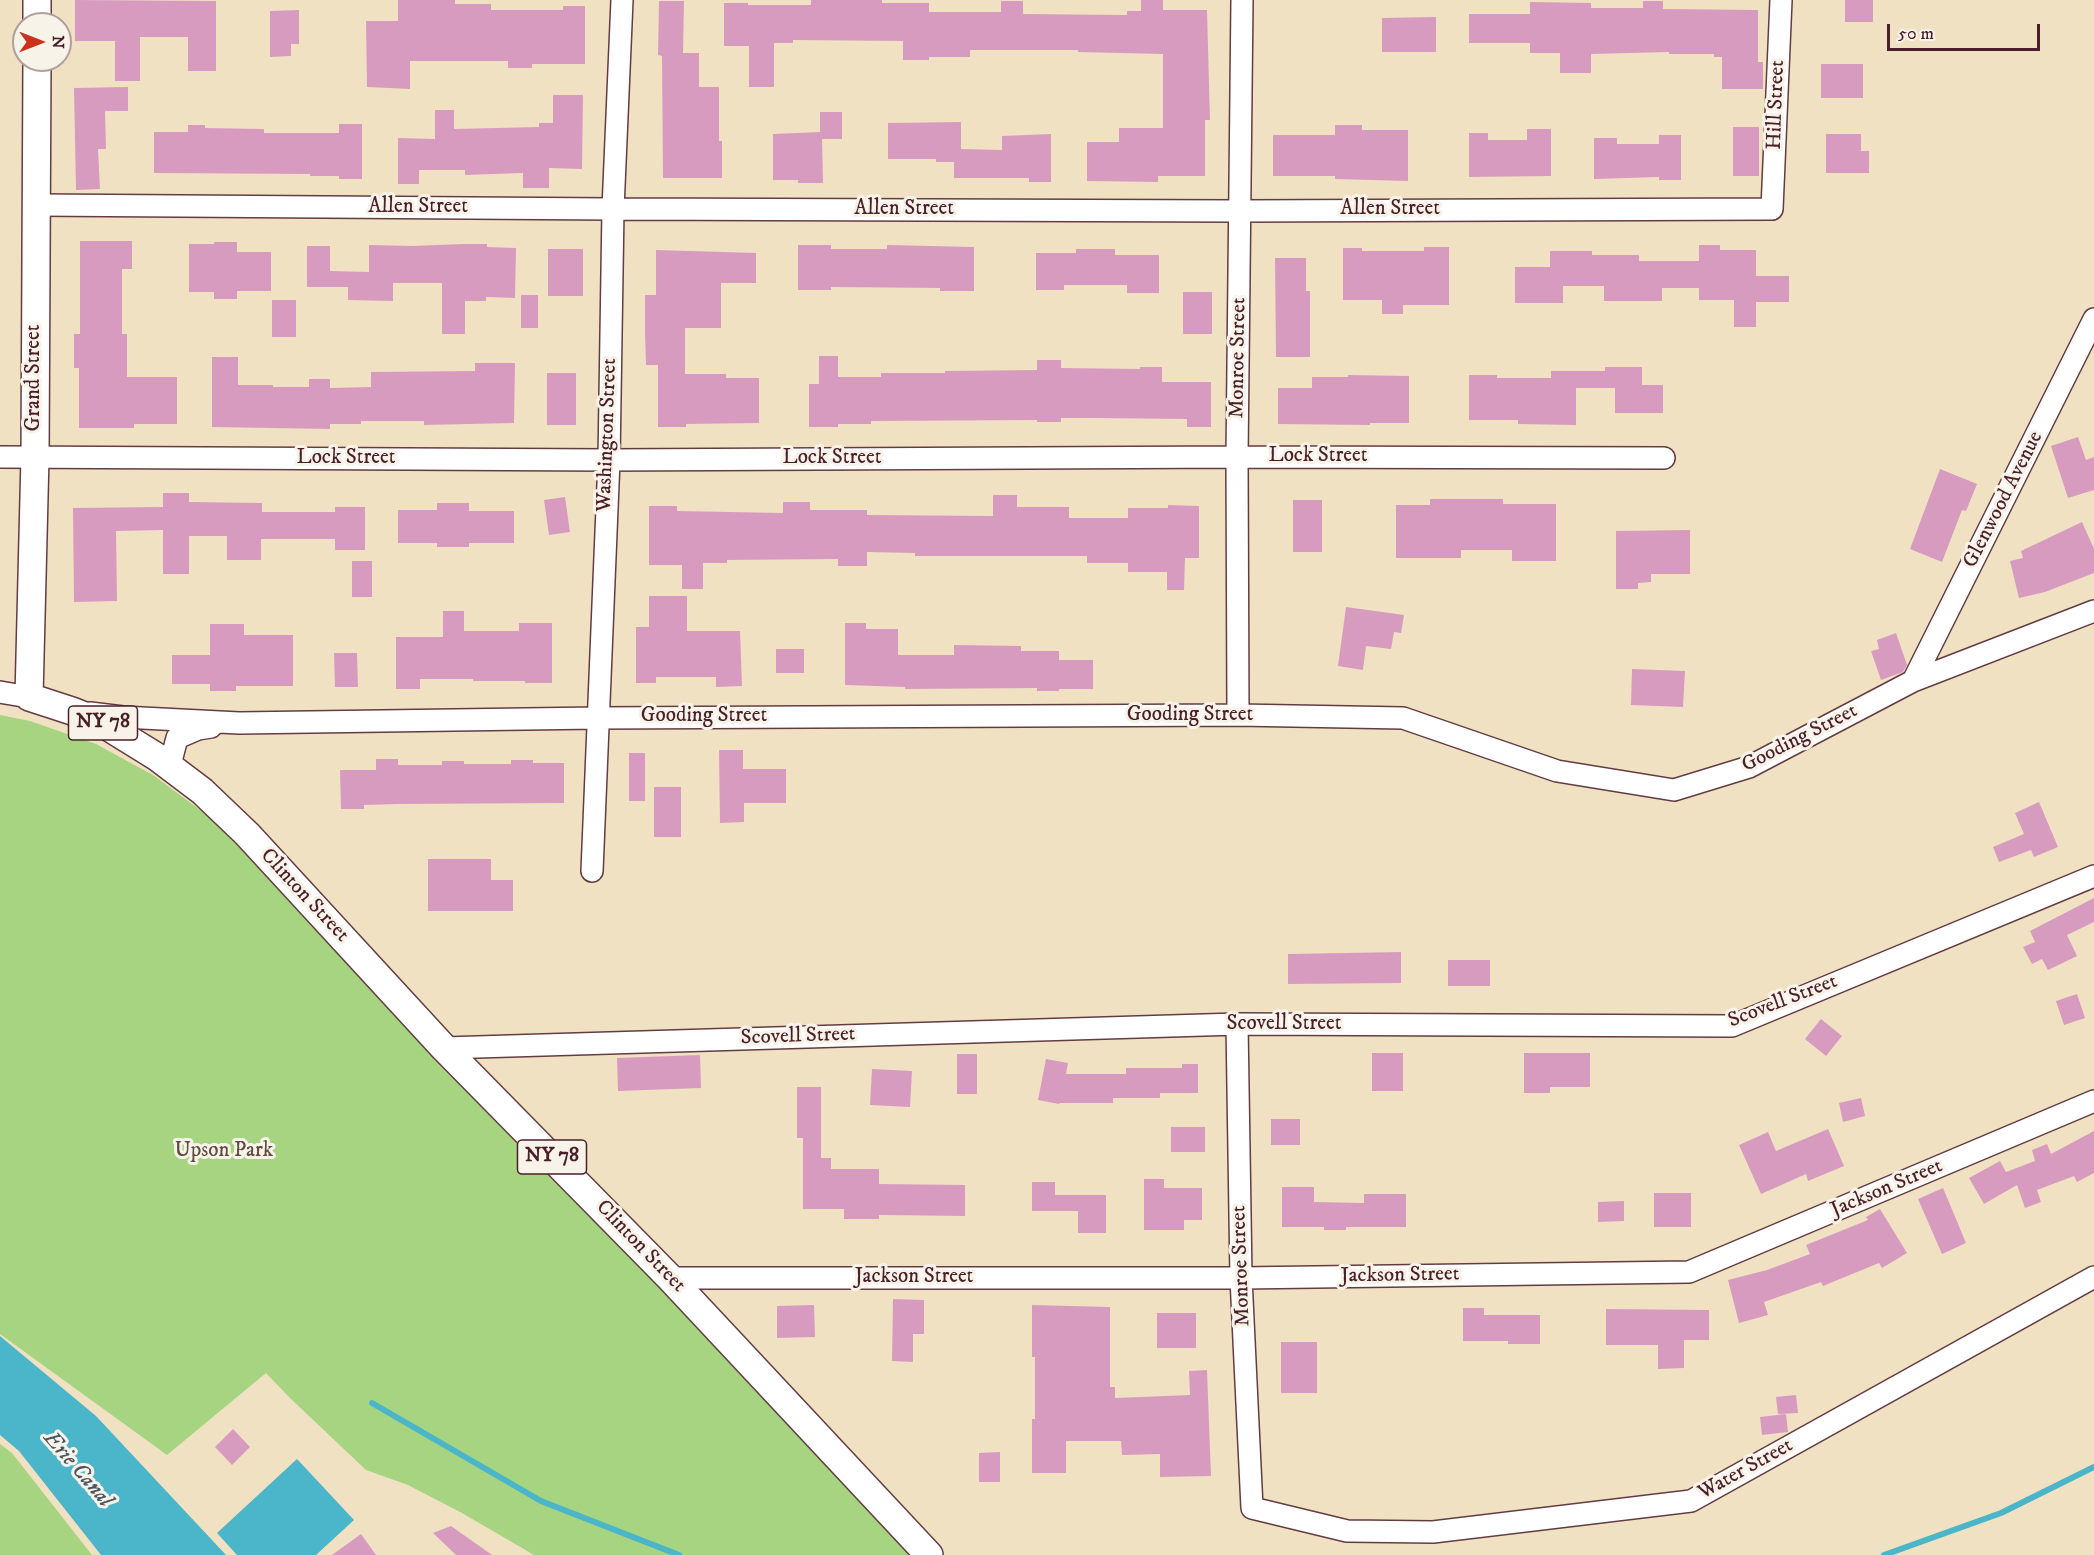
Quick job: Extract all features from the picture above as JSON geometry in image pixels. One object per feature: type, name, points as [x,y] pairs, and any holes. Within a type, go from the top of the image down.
[{"type":"main road","name":"Grand Street","points":[[29,697],[35,457],[37,72]]},
{"type":"main road","name":"Gooding Street","points":[[29,697],[102,723],[170,765]]},
{"type":"main road","name":"Clinton Street","points":[[170,765],[202,791],[247,834],[444,1048],[670,1278],[929,1555]]},
{"type":"street","name":"Washington Street","points":[[592,871],[609,460],[613,209],[622,0]]},
{"type":"street","name":"Monroe Street","points":[[1238,715],[1237,457],[1242,0]]},
{"type":"street","name":"Hill Street","points":[[1772,209],[1781,0]]},
{"type":"street","name":"Allen Street","points":[[36,205],[1241,211],[1772,209]]},
{"type":"street","name":"Glenwood Avenue","points":[[1913,681],[2094,319]]},
{"type":"street","name":"Lock Street","points":[[0,457],[609,460],[1237,457],[1664,458]]},
{"type":"street","name":"Gooding Street","points":[[72,711],[123,717],[239,723],[597,717],[1238,715],[1404,718],[1557,771],[1674,790],[1749,767],[1913,681],[2094,611]]},
{"type":"street","name":"Gooding Street","points":[[0,692],[29,697]]},
{"type":"street","name":"Gooding Street","points":[[170,765],[177,738],[198,729],[239,723]]},
{"type":"street","name":"Scovell Street","points":[[444,1048],[1237,1024],[1732,1026],[2094,876]]},
{"type":"street","name":"Monroe Street","points":[[1237,1024],[1241,1278],[1252,1508]]},
{"type":"street","name":"Jackson Street","points":[[670,1278],[1241,1278],[1689,1272],[2094,1101]]},
{"type":"street","name":"Water Street","points":[[1252,1508],[1347,1531],[1433,1532],[1691,1501],[2094,1276]]},
{"type":"green space","name":"Upson Park","points":[[0,715],[30,721],[96,744],[153,775],[211,818],[927,1555],[534,1555],[408,1485],[366,1470],[266,1373],[167,1455],[0,1334]]},
{"type":"green space","points":[[0,1444],[12,1453],[92,1555],[0,1555]]},
{"type":"water","name":"Erie Canal","points":[[0,1336],[96,1416],[226,1555],[101,1555],[19,1451],[0,1435]]},
{"type":"water","points":[[297,1459],[354,1520],[316,1555],[237,1555],[217,1533]]},
{"type":"building","points":[[75,0],[216,1],[216,71],[188,71],[188,37],[140,37],[140,81],[115,81],[115,41],[75,41]]},
{"type":"building","points":[[398,0],[455,0],[455,4],[491,4],[491,10],[563,10],[563,6],[585,6],[585,64],[532,64],[532,68],[508,68],[508,61],[410,61],[410,89],[367,87],[366,21],[398,21]]},
{"type":"building","points":[[811,0],[882,0],[882,3],[929,3],[929,12],[1001,12],[1001,1],[1023,1],[1023,14],[1127,15],[1127,11],[1141,11],[1141,0],[1163,0],[1163,10],[1207,10],[1210,120],[1205,120],[1205,176],[1158,176],[1158,182],[1087,181],[1087,142],[1119,142],[1119,128],[1163,128],[1163,54],[1078,52],[1078,50],[970,50],[970,57],[929,57],[929,60],[903,60],[903,41],[793,40],[793,43],[774,43],[774,87],[749,87],[749,46],[724,46],[724,3],[811,5]]},
{"type":"building","points":[[1845,0],[1873,0],[1873,22],[1845,22]]},
{"type":"building","points":[[659,1],[684,1],[683,53],[699,53],[699,87],[719,87],[722,178],[663,178],[662,56],[658,55]]},
{"type":"building","points":[[1643,1],[1663,1],[1663,9],[1758,10],[1758,62],[1763,62],[1763,89],[1722,89],[1722,57],[1714,57],[1714,54],[1669,54],[1669,52],[1591,54],[1591,73],[1560,73],[1560,53],[1530,53],[1530,43],[1469,43],[1469,14],[1530,14],[1530,2],[1591,3],[1591,8],[1643,8]]},
{"type":"building","points":[[299,10],[299,44],[291,44],[291,56],[270,57],[270,11]]},
{"type":"building","points":[[1436,17],[1436,52],[1382,52],[1382,18]]},
{"type":"building","points":[[1821,64],[1863,64],[1863,98],[1821,98]]},
{"type":"building","points":[[128,87],[128,111],[105,111],[106,149],[98,149],[100,189],[76,190],[74,88]]},
{"type":"building","points":[[553,95],[583,95],[582,169],[549,168],[549,188],[523,188],[523,173],[465,175],[465,170],[419,170],[419,184],[398,184],[398,138],[435,139],[435,110],[454,110],[454,129],[539,127],[539,123],[553,123]]},
{"type":"building","points":[[820,112],[842,112],[842,139],[822,139],[823,183],[773,180],[773,134],[820,132]]},
{"type":"building","points":[[961,122],[961,149],[1002,150],[1002,136],[1051,134],[1051,182],[1029,182],[1029,178],[954,178],[954,162],[936,162],[936,159],[888,159],[888,123]]},
{"type":"building","points":[[339,124],[362,124],[362,179],[339,179],[339,176],[310,176],[310,174],[154,173],[154,132],[188,132],[188,125],[205,125],[205,128],[264,129],[264,133],[339,133]]},
{"type":"building","points":[[1335,125],[1362,125],[1362,130],[1408,130],[1408,181],[1335,179],[1335,176],[1273,176],[1273,135],[1335,135]]},
{"type":"building","points":[[1733,127],[1759,127],[1759,176],[1733,176]]},
{"type":"building","points":[[1527,129],[1551,129],[1551,176],[1469,177],[1469,133],[1488,133],[1488,140],[1527,140]]},
{"type":"building","points":[[1826,134],[1861,134],[1861,151],[1869,151],[1869,173],[1826,173]]},
{"type":"building","points":[[1659,135],[1681,135],[1681,180],[1659,180],[1659,177],[1594,179],[1594,138],[1617,138],[1617,144],[1659,144]]},
{"type":"building","points":[[80,241],[132,241],[132,269],[122,269],[122,334],[127,334],[127,377],[177,377],[177,424],[134,424],[134,428],[79,428],[79,368],[74,368],[74,334],[80,334]]},
{"type":"building","points":[[214,242],[237,242],[237,252],[271,252],[271,291],[237,291],[237,299],[214,299],[214,292],[189,292],[189,244],[214,244]]},
{"type":"building","points":[[487,244],[487,247],[516,248],[515,298],[486,297],[486,301],[465,301],[465,334],[442,334],[442,283],[393,283],[393,301],[348,300],[348,287],[307,287],[307,246],[330,246],[330,271],[369,272],[369,245]]},
{"type":"building","points":[[798,245],[831,245],[831,249],[887,249],[887,245],[974,247],[974,291],[940,291],[940,288],[831,287],[831,290],[798,290]]},
{"type":"building","points":[[1699,245],[1720,245],[1720,250],[1756,250],[1756,276],[1789,276],[1789,302],[1756,302],[1756,327],[1734,327],[1734,300],[1699,300],[1699,288],[1662,288],[1662,301],[1604,301],[1604,286],[1563,286],[1563,303],[1515,303],[1515,267],[1550,267],[1550,251],[1592,251],[1592,255],[1639,255],[1639,261],[1699,261]]},
{"type":"building","points":[[1424,247],[1449,247],[1449,305],[1403,305],[1403,314],[1382,314],[1382,300],[1343,300],[1343,248],[1362,248],[1362,251],[1424,251]]},
{"type":"building","points":[[548,249],[583,249],[583,296],[548,296]]},
{"type":"building","points":[[1076,249],[1115,249],[1115,255],[1159,255],[1159,293],[1127,293],[1127,285],[1064,285],[1064,290],[1036,290],[1036,253],[1076,253]]},
{"type":"building","points":[[656,250],[756,253],[756,283],[721,283],[721,328],[685,328],[685,374],[726,374],[726,378],[759,378],[759,423],[686,424],[686,427],[658,427],[658,365],[646,365],[645,332],[645,295],[656,295]]},
{"type":"building","points":[[1275,258],[1306,258],[1306,291],[1310,291],[1310,357],[1276,357]]},
{"type":"building","points":[[1183,292],[1212,292],[1212,334],[1183,334]]},
{"type":"building","points":[[521,295],[538,295],[538,328],[521,328]]},
{"type":"building","points":[[272,300],[296,300],[296,337],[272,337]]},
{"type":"building","points":[[819,356],[838,356],[838,377],[881,377],[881,373],[1037,370],[1037,360],[1061,360],[1061,368],[1162,367],[1162,382],[1211,382],[1211,427],[1187,427],[1187,419],[1061,418],[1061,422],[1037,422],[1037,420],[871,421],[871,424],[809,427],[809,384],[819,384]]},
{"type":"building","points":[[212,357],[238,357],[238,385],[273,385],[273,387],[309,387],[309,379],[330,379],[330,388],[371,387],[371,372],[475,371],[475,363],[515,363],[514,423],[424,425],[424,421],[361,421],[361,424],[330,424],[330,429],[212,427]]},
{"type":"building","points":[[1605,367],[1642,367],[1642,385],[1663,385],[1663,413],[1615,413],[1615,388],[1576,388],[1576,425],[1518,424],[1518,420],[1469,420],[1469,375],[1497,375],[1497,378],[1551,378],[1551,371],[1605,371]]},
{"type":"building","points":[[547,373],[576,373],[576,425],[547,425]]},
{"type":"building","points":[[1348,375],[1409,376],[1409,423],[1278,424],[1278,388],[1312,388],[1312,377],[1348,377]]},
{"type":"building","points":[[2078,437],[2086,460],[2094,457],[2094,490],[2068,498],[2051,446]]},
{"type":"building","points":[[1940,469],[1977,484],[1966,511],[1962,510],[1942,562],[1910,549]]},
{"type":"building","points":[[163,493],[189,493],[189,502],[262,503],[262,512],[335,512],[335,507],[365,507],[365,550],[335,550],[335,539],[261,539],[261,560],[227,560],[227,536],[189,536],[189,574],[163,574],[163,530],[116,531],[117,601],[74,602],[73,508],[163,507]]},
{"type":"building","points":[[993,495],[1017,495],[1017,507],[1069,507],[1069,518],[1128,518],[1128,508],[1168,508],[1168,505],[1199,506],[1199,558],[1185,558],[1184,590],[1167,590],[1167,572],[1128,572],[1128,563],[1087,563],[1087,556],[915,556],[915,553],[867,552],[867,566],[838,566],[838,559],[727,560],[727,563],[703,563],[703,589],[682,589],[682,565],[649,565],[649,506],[677,506],[677,511],[783,513],[783,502],[810,502],[810,510],[867,510],[867,515],[993,516]]},
{"type":"building","points":[[565,497],[570,532],[549,535],[544,500]]},
{"type":"building","points":[[1430,499],[1503,499],[1503,504],[1556,504],[1556,561],[1512,561],[1512,550],[1461,550],[1461,558],[1396,558],[1396,505],[1430,505]]},
{"type":"building","points":[[1293,500],[1322,500],[1322,552],[1293,552]]},
{"type":"building","points":[[437,503],[469,503],[469,511],[514,511],[514,543],[469,543],[469,547],[437,547],[437,543],[398,543],[398,510],[437,510]]},
{"type":"building","points":[[2082,522],[2094,549],[2094,573],[2045,592],[2019,598],[2010,561],[2023,558],[2021,551]]},
{"type":"building","points":[[1690,530],[1690,574],[1651,574],[1651,582],[1638,583],[1638,589],[1616,589],[1616,531]]},
{"type":"building","points":[[352,561],[372,561],[372,597],[352,597]]},
{"type":"building","points":[[649,596],[687,596],[687,631],[740,631],[742,686],[716,687],[716,677],[656,677],[656,683],[636,683],[636,627],[649,627]]},
{"type":"building","points":[[1346,607],[1404,615],[1401,633],[1394,632],[1391,649],[1366,646],[1363,670],[1338,666]]},
{"type":"building","points":[[443,611],[464,611],[464,631],[519,631],[519,623],[552,623],[552,683],[420,679],[420,689],[396,689],[396,637],[443,637]]},
{"type":"building","points":[[845,623],[866,623],[866,629],[898,629],[898,655],[954,655],[954,645],[1021,646],[1021,651],[1059,651],[1059,660],[1093,660],[1093,689],[1037,691],[1037,688],[905,689],[905,687],[845,685]]},
{"type":"building","points":[[210,624],[244,624],[244,635],[293,635],[293,686],[236,686],[236,691],[210,691],[210,684],[172,684],[172,655],[210,655]]},
{"type":"building","points":[[1896,633],[1907,665],[1903,672],[1881,680],[1871,651],[1879,649],[1877,640]]},
{"type":"building","points":[[776,649],[804,649],[804,673],[776,673]]},
{"type":"building","points":[[334,653],[357,653],[358,687],[335,687]]},
{"type":"building","points":[[1632,669],[1685,671],[1683,707],[1631,705]]},
{"type":"building","points":[[719,750],[743,750],[743,769],[786,769],[786,803],[744,803],[744,822],[720,823]]},
{"type":"building","points":[[629,753],[645,753],[645,801],[629,801]]},
{"type":"building","points":[[376,759],[398,759],[398,765],[442,765],[442,761],[464,761],[464,764],[511,764],[511,760],[564,763],[564,803],[398,804],[364,805],[364,809],[341,809],[340,770],[376,770]]},
{"type":"building","points":[[654,787],[681,787],[681,837],[654,837]]},
{"type":"building","points":[[2039,802],[2058,847],[2034,857],[2031,850],[1999,862],[1993,847],[2024,834],[2015,813]]},
{"type":"building","points":[[428,859],[491,859],[491,880],[513,880],[513,911],[428,911]]},
{"type":"building","points":[[2094,898],[2094,922],[2067,935],[2077,956],[2048,970],[2042,959],[2032,964],[2023,947],[2035,942],[2030,931]]},
{"type":"building","points":[[1401,952],[1401,983],[1288,984],[1288,954]]},
{"type":"building","points":[[1448,960],[1490,960],[1490,986],[1448,986]]},
{"type":"building","points":[[2077,994],[2085,1018],[2064,1025],[2056,1001]]},
{"type":"building","points":[[1821,1019],[1842,1036],[1826,1056],[1805,1039]]},
{"type":"building","points":[[1372,1053],[1403,1053],[1403,1091],[1372,1091]]},
{"type":"building","points":[[1524,1053],[1590,1053],[1590,1087],[1550,1087],[1550,1093],[1524,1093]]},
{"type":"building","points":[[957,1054],[977,1054],[977,1094],[957,1094]]},
{"type":"building","points":[[700,1055],[701,1088],[618,1091],[617,1058]]},
{"type":"building","points":[[1046,1059],[1068,1063],[1066,1074],[1126,1074],[1126,1068],[1182,1068],[1182,1064],[1198,1064],[1198,1093],[1160,1093],[1160,1098],[1113,1098],[1113,1103],[1059,1104],[1038,1100]]},
{"type":"building","points":[[872,1069],[912,1071],[910,1107],[870,1105]]},
{"type":"building","points":[[797,1087],[821,1087],[821,1158],[831,1158],[831,1169],[879,1169],[879,1184],[965,1185],[965,1216],[879,1215],[879,1219],[844,1219],[844,1209],[803,1209],[803,1138],[797,1138]]},
{"type":"building","points":[[1861,1098],[1865,1116],[1843,1122],[1839,1103]]},
{"type":"building","points":[[1271,1119],[1300,1119],[1300,1145],[1271,1145]]},
{"type":"building","points":[[1171,1127],[1205,1127],[1205,1152],[1171,1152]]},
{"type":"building","points":[[1828,1129],[1844,1166],[1808,1181],[1806,1174],[1761,1194],[1739,1145],[1768,1132],[1776,1151]]},
{"type":"building","points":[[2094,1131],[2094,1173],[2077,1182],[2074,1176],[2037,1190],[2041,1202],[2025,1208],[2017,1185],[1984,1204],[1969,1178],[2000,1161],[2006,1172],[2035,1161],[2032,1150],[2047,1144],[2051,1154]]},
{"type":"building","points":[[1144,1179],[1164,1179],[1164,1188],[1202,1188],[1202,1220],[1184,1220],[1184,1230],[1144,1230]]},
{"type":"building","points":[[1032,1182],[1055,1182],[1055,1195],[1106,1195],[1106,1233],[1078,1233],[1078,1211],[1032,1211]]},
{"type":"building","points":[[1282,1187],[1314,1187],[1314,1202],[1364,1203],[1364,1194],[1406,1194],[1406,1227],[1346,1227],[1346,1230],[1324,1230],[1324,1227],[1282,1227]]},
{"type":"building","points":[[1943,1188],[1966,1243],[1942,1254],[1918,1199]]},
{"type":"building","points":[[1654,1193],[1691,1193],[1691,1227],[1654,1227]]},
{"type":"building","points":[[1624,1201],[1624,1221],[1598,1222],[1598,1202]]},
{"type":"building","points":[[1880,1209],[1907,1253],[1882,1268],[1879,1263],[1823,1286],[1821,1282],[1764,1302],[1768,1315],[1739,1323],[1728,1280],[1767,1270],[1810,1254],[1806,1245],[1868,1220],[1866,1217]]},
{"type":"building","points":[[893,1299],[924,1300],[924,1334],[913,1334],[913,1362],[892,1361]]},
{"type":"building","points":[[814,1305],[815,1337],[777,1338],[777,1306]]},
{"type":"building","points":[[1032,1305],[1110,1307],[1110,1387],[1115,1387],[1115,1398],[1190,1395],[1189,1371],[1207,1370],[1211,1476],[1160,1477],[1160,1454],[1122,1455],[1121,1441],[1066,1441],[1066,1473],[1032,1473],[1035,1357],[1032,1357]]},
{"type":"building","points":[[1463,1308],[1484,1308],[1484,1315],[1540,1315],[1540,1344],[1463,1341]]},
{"type":"building","points":[[1606,1309],[1709,1310],[1709,1340],[1684,1340],[1684,1368],[1658,1369],[1658,1345],[1606,1345]]},
{"type":"building","points":[[1157,1313],[1196,1313],[1196,1348],[1157,1348]]},
{"type":"building","points":[[1281,1342],[1317,1342],[1317,1393],[1281,1393]]},
{"type":"building","points":[[1796,1395],[1798,1413],[1778,1414],[1776,1397]]},
{"type":"building","points":[[1786,1414],[1788,1432],[1762,1435],[1760,1417]]},
{"type":"building","points":[[233,1429],[250,1447],[232,1465],[215,1447]]},
{"type":"building","points":[[1000,1452],[1000,1482],[979,1482],[979,1453]]},
{"type":"building","points":[[451,1526],[492,1555],[456,1555],[433,1533]]},
{"type":"building","points":[[361,1534],[376,1555],[332,1555]]},
{"type":"waterway","points":[[372,1403],[541,1501],[679,1555]]},
{"type":"waterway","points":[[1884,1555],[2001,1513],[2094,1467]]}]
